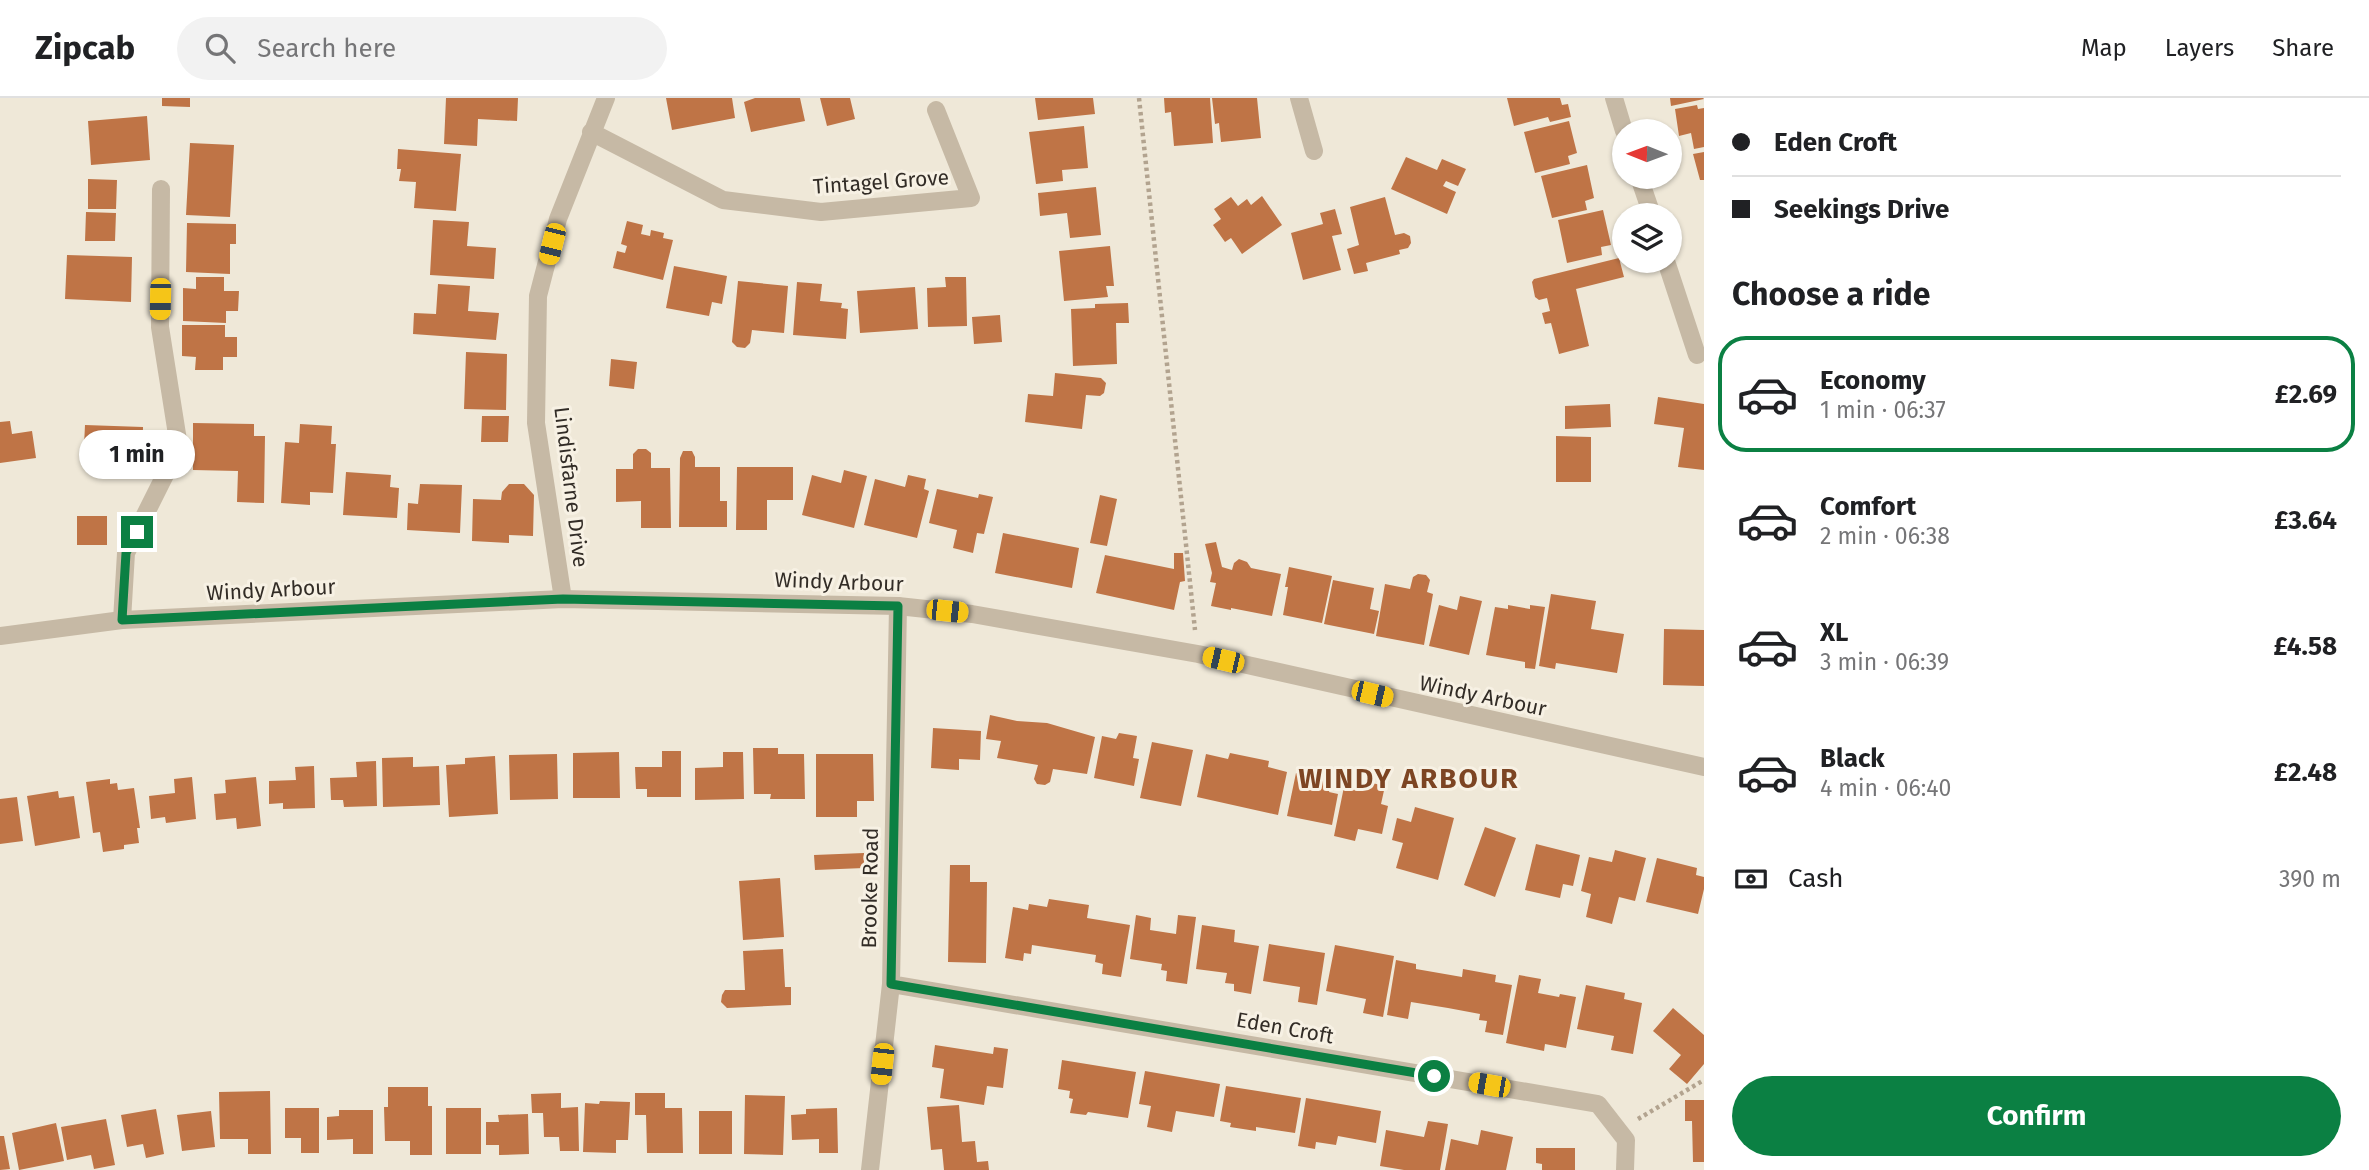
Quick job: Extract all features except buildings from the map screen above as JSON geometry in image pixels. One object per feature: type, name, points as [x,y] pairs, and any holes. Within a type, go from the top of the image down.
[{"type":"street","name":"Lindisfarne Drive","points":[[563,599],[536,423],[538,296],[558,219],[606,98]]},
{"type":"street","points":[[1299,98],[1314,151]]},
{"type":"street","points":[[1614,98],[1621,119]]},
{"type":"street","name":"Tintagel Grove","points":[[591,132],[723,200],[821,212],[971,198],[936,110]]},
{"type":"street","points":[[122,620],[126,553],[179,447],[159,327],[161,189]]},
{"type":"street","points":[[1670,273],[1697,355]]},
{"type":"street","name":"Windy Arbour","points":[[0,636],[122,620],[563,599],[898,606],[972,614],[1198,654],[1704,767]]},
{"type":"street","name":"Brooke Road","points":[[870,1170],[891,984],[898,606]]},
{"type":"street","name":"Eden Croft","points":[[891,984],[1598,1104],[1626,1140],[1625,1170]]},
{"type":"path","points":[[1139,98],[1198,654]]},
{"type":"path","points":[[1619,1130],[1704,1080]]},
{"type":"district","name":"WINDY ARBOUR","points":[[1409,778]]},
{"type":"route","points":[[137,532],[126,553],[122,620],[563,599],[898,606],[891,984],[1434,1076]]}]
